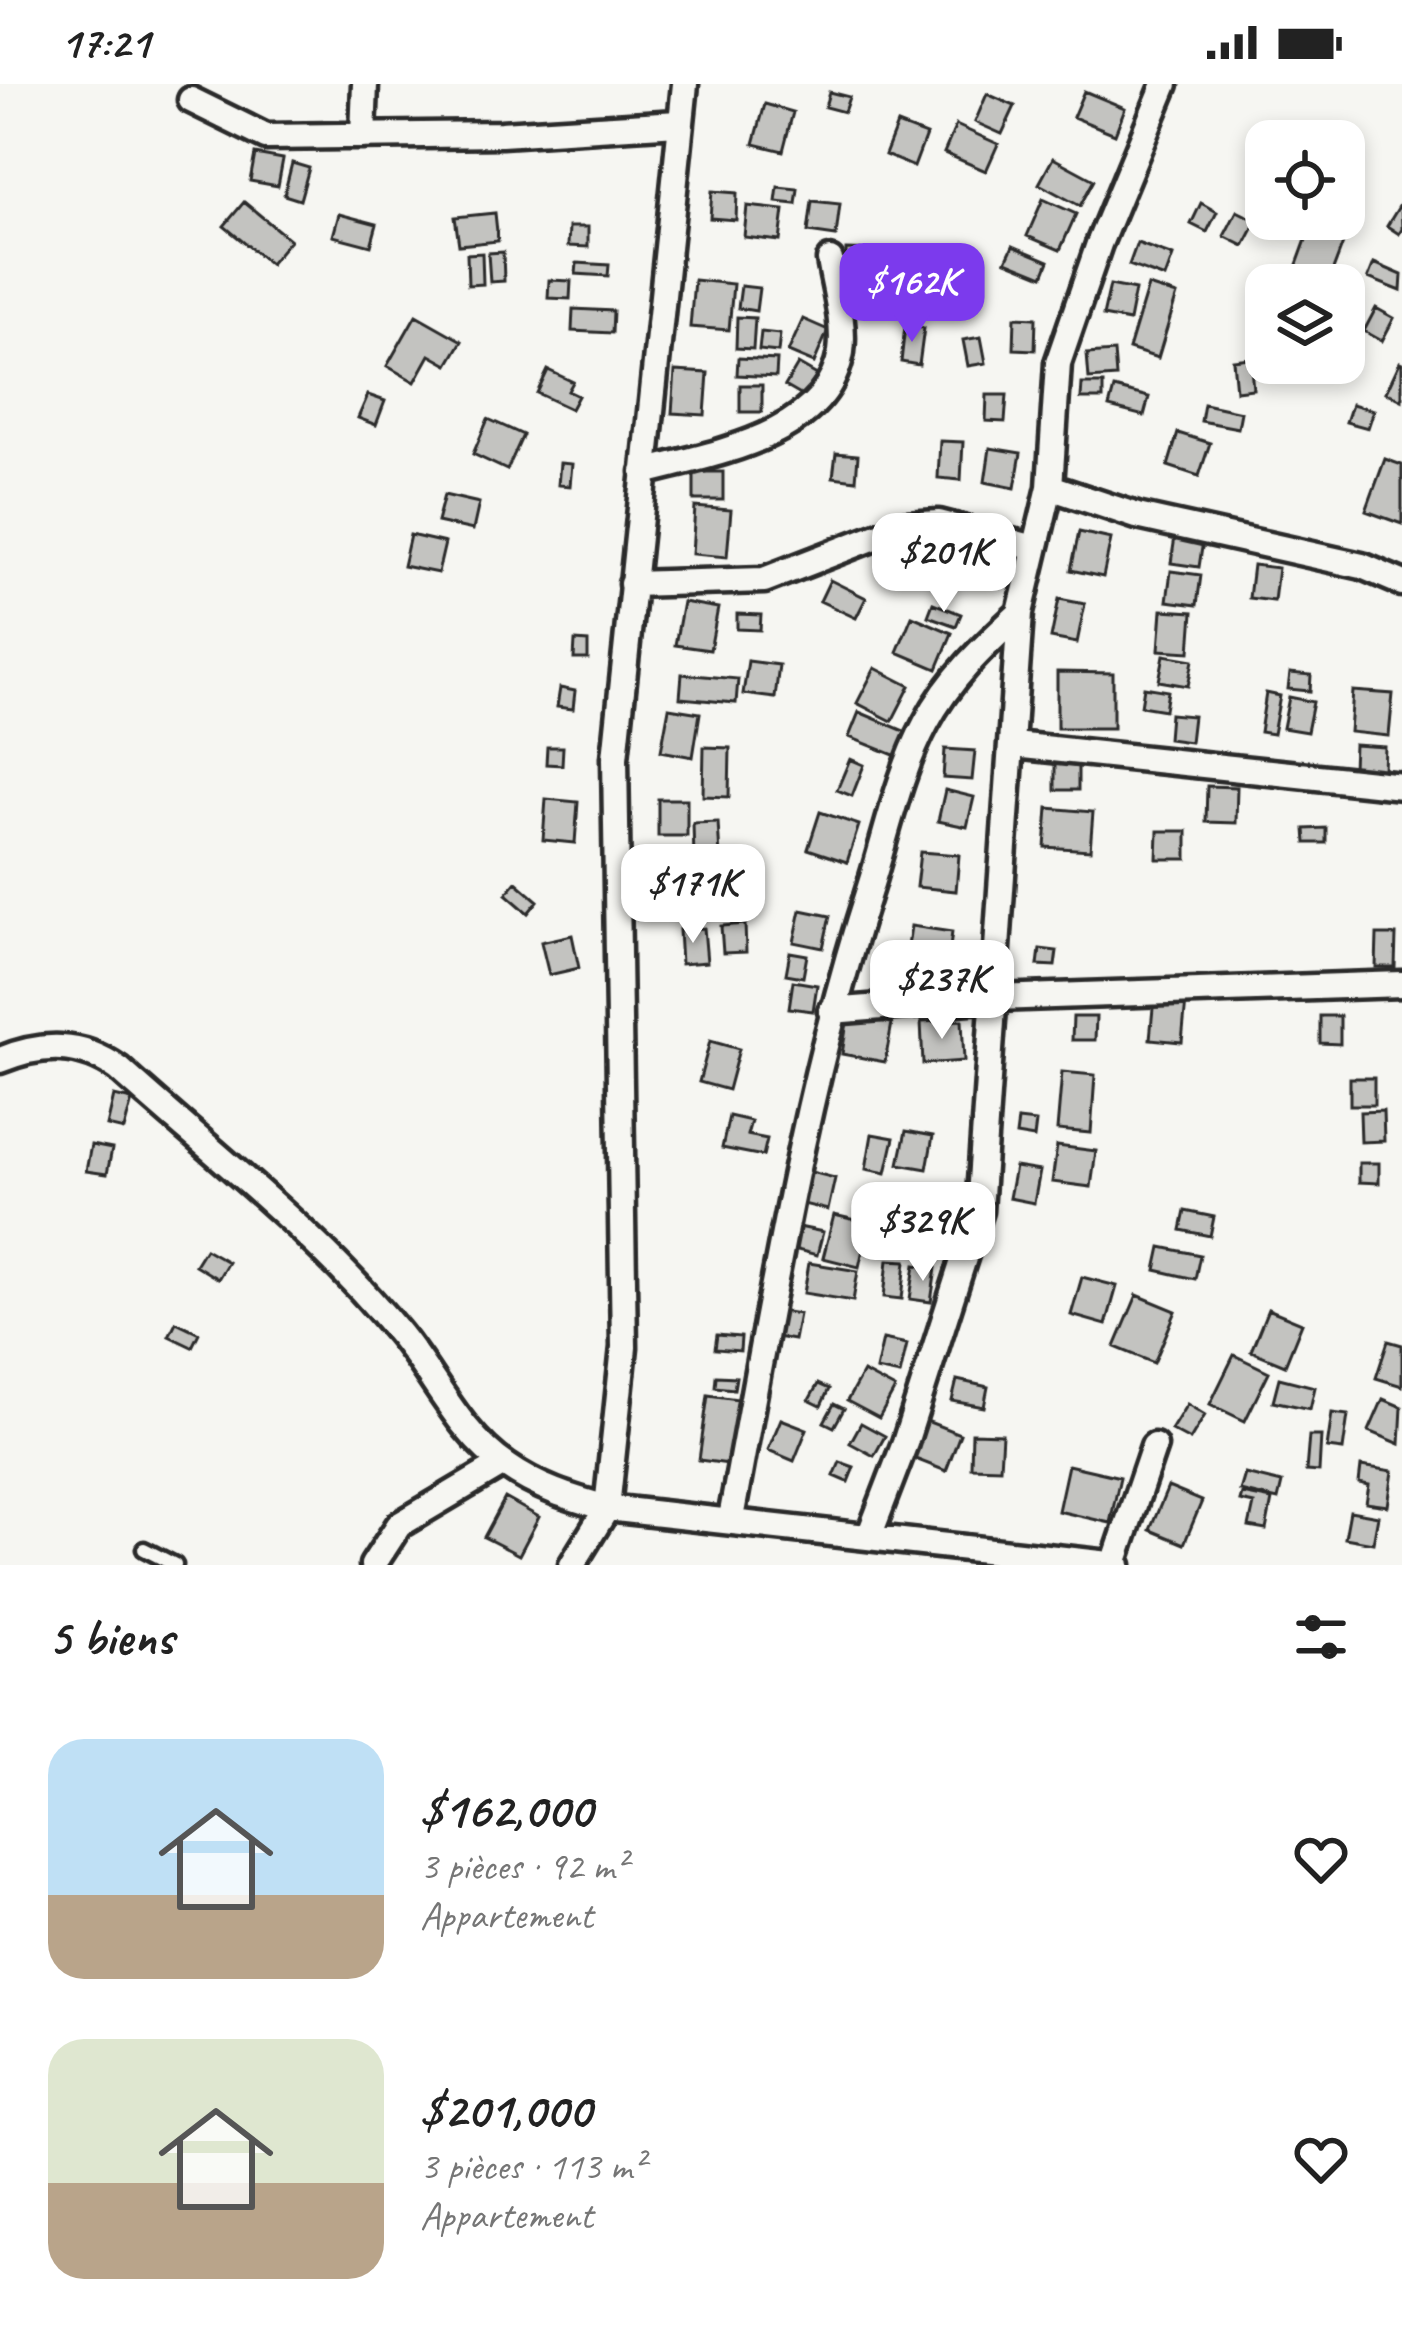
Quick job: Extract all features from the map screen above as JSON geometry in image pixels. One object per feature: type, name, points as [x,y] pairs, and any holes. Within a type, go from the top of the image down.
[{"type":"street","points":[[363,136],[365,84]]},
{"type":"street","points":[[572,1565],[608,1508],[624,1347],[615,758],[677,183],[678,123],[686,84]]},
{"type":"street","points":[[870,1534],[905,1443],[979,1211],[1015,746],[1020,613],[1050,487],[1058,363],[1099,244],[1165,84]]},
{"type":"street","points":[[191,100],[266,137],[678,123]]},
{"type":"street","points":[[644,472],[755,442],[805,410],[840,357],[842,330],[830,260]]},
{"type":"street","points":[[1050,487],[1137,516],[1362,566],[1402,583]]},
{"type":"street","points":[[632,584],[764,580],[906,525],[939,523],[1035,548]]},
{"type":"street","points":[[731,1518],[778,1243],[831,1011],[926,722],[958,673],[1020,613]]},
{"type":"street","points":[[1015,746],[1402,786]]},
{"type":"street","points":[[831,1011],[995,998],[1402,984]]},
{"type":"street","points":[[0,1060],[28,1048],[56,1046],[100,1055],[119,1069],[261,1193],[398,1331],[435,1387],[502,1464],[553,1492],[608,1508],[731,1518],[1116,1565],[1154,1446]]},
{"type":"street","points":[[373,1565],[399,1525],[502,1464]]},
{"type":"lane","points":[[144,1549],[175,1565]]},
{"type":"building","points":[[1084,91],[1125,108],[1115,134],[1073,117]]},
{"type":"building","points":[[829,92],[849,97],[844,112],[825,107]]},
{"type":"building","points":[[987,94],[1015,106],[1002,134],[975,122]]},
{"type":"building","points":[[765,104],[793,112],[783,151],[754,144]]},
{"type":"building","points":[[897,124],[926,135],[914,167],[885,155]]},
{"type":"building","points":[[956,125],[998,144],[986,171],[944,153]]},
{"type":"building","points":[[255,154],[283,159],[278,186],[250,181]]},
{"type":"building","points":[[1053,158],[1094,180],[1080,206],[1039,184]]},
{"type":"building","points":[[292,163],[309,168],[300,200],[284,195]]},
{"type":"building","points":[[778,187],[798,189],[796,204],[776,202]]},
{"type":"building","points":[[712,191],[737,193],[736,220],[710,218]]},
{"type":"building","points":[[1043,199],[1076,214],[1060,250],[1027,236]]},
{"type":"building","points":[[812,201],[840,204],[836,236],[808,232]]},
{"type":"building","points":[[244,202],[290,240],[270,264],[224,226]]},
{"type":"building","points":[[1201,203],[1217,212],[1207,232],[1191,224]]},
{"type":"building","points":[[1401,203],[1402,229],[1399,234],[1387,226]]},
{"type":"building","points":[[747,206],[784,210],[780,241],[744,237]]},
{"type":"building","points":[[1237,211],[1245,215],[1244,246],[1224,236]]},
{"type":"building","points":[[495,213],[498,241],[459,245],[455,217]]},
{"type":"building","points":[[339,214],[377,224],[371,246],[333,236]]},
{"type":"building","points":[[569,227],[588,227],[588,247],[568,246]]},
{"type":"building","points":[[1306,240],[1344,240],[1335,264],[1297,264]]},
{"type":"building","points":[[1137,243],[1173,256],[1165,278],[1129,265]]},
{"type":"building","points":[[1013,246],[1049,261],[1043,276],[1006,261]]},
{"type":"building","points":[[846,250],[878,251],[877,290],[846,290]]},
{"type":"building","points":[[503,252],[504,281],[490,282],[488,253]]},
{"type":"building","points":[[482,253],[483,284],[468,285],[467,254]]},
{"type":"building","points":[[577,263],[609,265],[608,276],[576,274]]},
{"type":"building","points":[[1374,263],[1402,275],[1401,291],[1368,278]]},
{"type":"building","points":[[549,280],[571,281],[570,299],[548,298]]},
{"type":"building","points":[[694,280],[733,284],[729,330],[690,327]]},
{"type":"building","points":[[1110,285],[1135,290],[1129,321],[1103,316]]},
{"type":"building","points":[[741,286],[759,288],[756,311],[738,308]]},
{"type":"building","points":[[1148,286],[1177,295],[1158,358],[1129,349]]},
{"type":"building","points":[[1376,308],[1394,318],[1382,341],[1365,329]]},
{"type":"building","points":[[573,309],[613,311],[612,333],[572,331]]},
{"type":"building","points":[[416,315],[462,341],[448,365],[430,355],[415,382],[387,366]]},
{"type":"building","points":[[737,317],[755,318],[753,349],[736,348]]},
{"type":"building","points":[[1015,317],[1036,318],[1035,350],[1014,349]]},
{"type":"building","points":[[803,319],[828,330],[814,363],[788,352]]},
{"type":"building","points":[[905,326],[924,328],[919,365],[901,362]]},
{"type":"building","points":[[761,332],[780,334],[778,352],[759,350]]},
{"type":"building","points":[[981,337],[986,363],[968,366],[963,340]]},
{"type":"building","points":[[1114,352],[1116,377],[1089,379],[1087,354]]},
{"type":"building","points":[[738,358],[777,360],[776,377],[737,375]]},
{"type":"building","points":[[1245,359],[1245,384],[1253,384],[1253,389],[1236,391],[1233,360]]},
{"type":"building","points":[[1402,363],[1402,400],[1386,392]]},
{"type":"building","points":[[798,364],[817,375],[804,397],[785,386]]},
{"type":"building","points":[[548,370],[573,382],[568,391],[578,396],[571,409],[537,393]]},
{"type":"building","points":[[675,371],[708,373],[705,415],[672,413]]},
{"type":"building","points":[[1082,384],[1103,384],[1103,399],[1081,399]]},
{"type":"building","points":[[740,385],[762,385],[762,412],[740,412]]},
{"type":"building","points":[[1114,388],[1149,397],[1144,416],[1109,407]]},
{"type":"building","points":[[368,395],[385,401],[376,425],[358,418]]},
{"type":"building","points":[[987,395],[1007,395],[1005,422],[986,421]]},
{"type":"building","points":[[1204,404],[1241,412],[1238,428],[1201,421]]},
{"type":"building","points":[[1352,404],[1374,410],[1368,428],[1346,422]]},
{"type":"building","points":[[488,419],[523,435],[507,470],[473,454]]},
{"type":"building","points":[[1178,433],[1210,443],[1199,476],[1168,466]]},
{"type":"building","points":[[940,441],[963,442],[961,480],[938,478]]},
{"type":"building","points":[[990,448],[1021,453],[1015,488],[985,482]]},
{"type":"building","points":[[836,453],[858,455],[856,480],[833,477]]},
{"type":"building","points":[[1385,459],[1402,465],[1402,524],[1366,511]]},
{"type":"building","points":[[560,463],[572,464],[570,486],[558,485]]},
{"type":"building","points":[[694,472],[723,472],[723,500],[694,500]]},
{"type":"building","points":[[444,495],[479,503],[473,530],[437,522]]},
{"type":"building","points":[[695,507],[731,510],[727,557],[692,554]]},
{"type":"building","points":[[1079,532],[1111,539],[1103,577],[1071,570]]},
{"type":"building","points":[[410,535],[445,543],[438,573],[403,566]]},
{"type":"building","points":[[1175,537],[1203,541],[1199,567],[1171,563]]},
{"type":"building","points":[[958,546],[981,554],[971,580],[949,572]]},
{"type":"building","points":[[1253,565],[1278,568],[1274,601],[1249,598]]},
{"type":"building","points":[[1171,571],[1201,575],[1197,605],[1167,601]]},
{"type":"building","points":[[830,580],[866,598],[856,618],[820,601]]},
{"type":"building","points":[[1059,599],[1085,604],[1077,643],[1051,638]]},
{"type":"building","points":[[683,602],[718,608],[710,650],[675,645]]},
{"type":"building","points":[[933,603],[961,614],[956,626],[928,616]]},
{"type":"building","points":[[1162,610],[1193,612],[1190,652],[1159,650]]},
{"type":"building","points":[[737,614],[761,615],[760,630],[737,629]]},
{"type":"building","points":[[912,616],[952,633],[937,669],[897,652]]},
{"type":"building","points":[[575,641],[588,642],[588,659],[574,659]]},
{"type":"building","points":[[1164,655],[1193,660],[1188,686],[1159,681]]},
{"type":"building","points":[[748,661],[779,665],[775,698],[743,694]]},
{"type":"building","points":[[875,668],[910,686],[892,721],[857,703]]},
{"type":"building","points":[[1057,672],[1113,673],[1113,728],[1057,728]]},
{"type":"building","points":[[1290,673],[1311,675],[1310,691],[1288,689]]},
{"type":"building","points":[[682,674],[738,679],[736,703],[680,698]]},
{"type":"building","points":[[1144,687],[1168,691],[1165,710],[1141,706]]},
{"type":"building","points":[[560,688],[575,691],[573,709],[557,707]]},
{"type":"building","points":[[1353,691],[1393,694],[1389,736],[1350,732]]},
{"type":"building","points":[[1266,693],[1280,696],[1273,734],[1260,732]]},
{"type":"building","points":[[1289,697],[1313,702],[1307,732],[1283,728]]},
{"type":"building","points":[[669,708],[700,713],[693,757],[661,751]]},
{"type":"building","points":[[859,712],[909,733],[899,757],[849,737]]},
{"type":"building","points":[[1170,714],[1193,716],[1190,742],[1168,739]]},
{"type":"building","points":[[1354,745],[1385,747],[1384,770],[1353,768]]},
{"type":"building","points":[[547,747],[563,747],[562,765],[546,764]]},
{"type":"building","points":[[704,747],[730,748],[729,797],[703,796]]},
{"type":"building","points":[[945,749],[975,751],[972,780],[943,778]]},
{"type":"building","points":[[850,759],[864,765],[852,796],[837,790]]},
{"type":"building","points":[[1055,762],[1078,762],[1078,790],[1055,790]]},
{"type":"building","points":[[1207,786],[1237,787],[1236,823],[1206,822]]},
{"type":"building","points":[[945,790],[974,797],[967,827],[938,821]]},
{"type":"building","points":[[546,799],[578,802],[575,843],[543,840]]},
{"type":"building","points":[[658,799],[687,799],[687,836],[658,836]]},
{"type":"building","points":[[1048,808],[1093,812],[1090,850],[1045,847]]},
{"type":"building","points":[[820,812],[859,825],[847,862],[808,849]]},
{"type":"building","points":[[718,822],[720,857],[694,859],[693,823]]},
{"type":"building","points":[[1326,828],[1326,843],[1306,843],[1305,829]]},
{"type":"building","points":[[1158,831],[1187,831],[1187,859],[1157,859]]},
{"type":"building","points":[[920,852],[959,855],[956,891],[916,887]]},
{"type":"building","points":[[655,864],[676,866],[674,887],[654,885]]},
{"type":"building","points":[[684,870],[702,870],[702,911],[684,911]]},
{"type":"building","points":[[516,882],[538,901],[528,913],[506,894]]},
{"type":"building","points":[[801,910],[830,916],[823,948],[794,942]]},
{"type":"building","points":[[745,924],[746,952],[723,953],[721,926]]},
{"type":"building","points":[[911,926],[952,932],[946,980],[904,974]]},
{"type":"building","points":[[704,928],[707,962],[681,964],[679,930]]},
{"type":"building","points":[[572,935],[579,968],[549,975],[541,942]]},
{"type":"building","points":[[1377,935],[1396,935],[1395,967],[1376,967]]},
{"type":"building","points":[[1040,949],[1057,951],[1055,966],[1038,965]]},
{"type":"building","points":[[790,952],[807,955],[803,977],[786,974]]},
{"type":"building","points":[[793,981],[817,985],[813,1011],[789,1008]]},
{"type":"building","points":[[1154,998],[1186,1001],[1182,1042],[1150,1039]]},
{"type":"building","points":[[848,1016],[892,1023],[885,1062],[842,1054]]},
{"type":"building","points":[[1320,1016],[1340,1016],[1340,1044],[1320,1043]]},
{"type":"building","points":[[1073,1017],[1096,1017],[1095,1040],[1072,1040]]},
{"type":"building","points":[[962,1020],[964,1061],[923,1064],[921,1022]]},
{"type":"building","points":[[710,1041],[739,1049],[728,1090],[699,1082]]},
{"type":"building","points":[[1062,1072],[1095,1075],[1091,1133],[1057,1130]]},
{"type":"building","points":[[1350,1078],[1374,1078],[1374,1105],[1350,1105]]},
{"type":"building","points":[[114,1096],[132,1100],[124,1130],[107,1126]]},
{"type":"building","points":[[1383,1111],[1384,1141],[1361,1142],[1360,1112]]},
{"type":"building","points":[[729,1116],[751,1121],[747,1135],[767,1139],[763,1156],[722,1148]]},
{"type":"building","points":[[1018,1120],[1036,1122],[1034,1138],[1016,1135]]},
{"type":"building","points":[[906,1131],[933,1136],[927,1169],[899,1164]]},
{"type":"building","points":[[872,1134],[894,1138],[886,1173],[866,1169]]},
{"type":"building","points":[[91,1145],[112,1149],[107,1174],[86,1171]]},
{"type":"building","points":[[1057,1146],[1096,1151],[1091,1187],[1052,1182]]},
{"type":"building","points":[[1359,1163],[1379,1163],[1379,1183],[1359,1182]]},
{"type":"building","points":[[1015,1167],[1040,1171],[1034,1203],[1009,1198]]},
{"type":"building","points":[[811,1172],[835,1178],[828,1210],[803,1204]]},
{"type":"building","points":[[1185,1211],[1214,1217],[1210,1236],[1181,1230]]},
{"type":"building","points":[[834,1215],[869,1223],[859,1267],[823,1258]]},
{"type":"building","points":[[794,1226],[823,1232],[817,1255],[789,1248]]},
{"type":"building","points":[[1161,1247],[1200,1255],[1195,1279],[1156,1270]]},
{"type":"building","points":[[205,1249],[228,1262],[218,1279],[195,1265]]},
{"type":"building","points":[[888,1260],[906,1261],[902,1299],[884,1297]]},
{"type":"building","points":[[809,1263],[858,1271],[853,1301],[804,1293]]},
{"type":"building","points":[[915,1265],[936,1268],[931,1302],[910,1299]]},
{"type":"building","points":[[1082,1277],[1117,1286],[1106,1325],[1071,1315]]},
{"type":"building","points":[[1137,1295],[1176,1311],[1154,1363],[1115,1347]]},
{"type":"building","points":[[1268,1309],[1302,1323],[1285,1365],[1251,1351]]},
{"type":"building","points":[[780,1311],[799,1314],[794,1340],[776,1337]]},
{"type":"building","points":[[176,1322],[199,1333],[192,1347],[169,1336]]},
{"type":"building","points":[[717,1335],[741,1337],[740,1351],[715,1349]]},
{"type":"building","points":[[883,1339],[907,1344],[900,1375],[876,1370]]},
{"type":"building","points":[[1388,1341],[1402,1345],[1402,1386],[1376,1378]]},
{"type":"building","points":[[1234,1355],[1269,1372],[1245,1421],[1210,1404]]},
{"type":"building","points":[[863,1372],[895,1389],[879,1418],[847,1401]]},
{"type":"building","points":[[716,1376],[736,1377],[734,1389],[715,1387]]},
{"type":"building","points":[[1279,1378],[1315,1387],[1310,1409],[1273,1401]]},
{"type":"building","points":[[957,1380],[988,1387],[984,1407],[952,1401]]},
{"type":"building","points":[[818,1384],[829,1389],[821,1406],[809,1400]]},
{"type":"building","points":[[708,1395],[738,1399],[729,1464],[699,1460]]},
{"type":"building","points":[[1383,1399],[1402,1407],[1400,1444],[1369,1431]]},
{"type":"building","points":[[834,1404],[844,1409],[834,1427],[824,1422]]},
{"type":"building","points":[[1187,1404],[1205,1415],[1190,1440],[1171,1430]]},
{"type":"building","points":[[1332,1413],[1348,1415],[1343,1450],[1327,1448]]},
{"type":"building","points":[[781,1419],[807,1429],[794,1461],[768,1450]]},
{"type":"building","points":[[924,1420],[960,1434],[946,1471],[910,1457]]},
{"type":"building","points":[[861,1423],[885,1436],[874,1456],[850,1443]]},
{"type":"building","points":[[972,1433],[1002,1434],[1000,1468],[971,1467]]},
{"type":"building","points":[[1309,1436],[1321,1436],[1319,1472],[1306,1471]]},
{"type":"building","points":[[840,1462],[854,1467],[848,1482],[834,1476]]},
{"type":"building","points":[[1068,1465],[1120,1477],[1110,1523],[1058,1511]]},
{"type":"building","points":[[1361,1466],[1393,1471],[1388,1506],[1366,1503],[1369,1485],[1359,1483]]},
{"type":"building","points":[[1245,1474],[1282,1483],[1278,1500],[1240,1491]]},
{"type":"building","points":[[1168,1487],[1202,1501],[1184,1544],[1150,1530]]},
{"type":"building","points":[[1242,1494],[1272,1500],[1266,1530],[1249,1527],[1254,1504],[1240,1501]]},
{"type":"building","points":[[505,1498],[539,1517],[519,1555],[484,1537]]},
{"type":"building","points":[[1350,1511],[1378,1516],[1373,1543],[1345,1538]]}]
